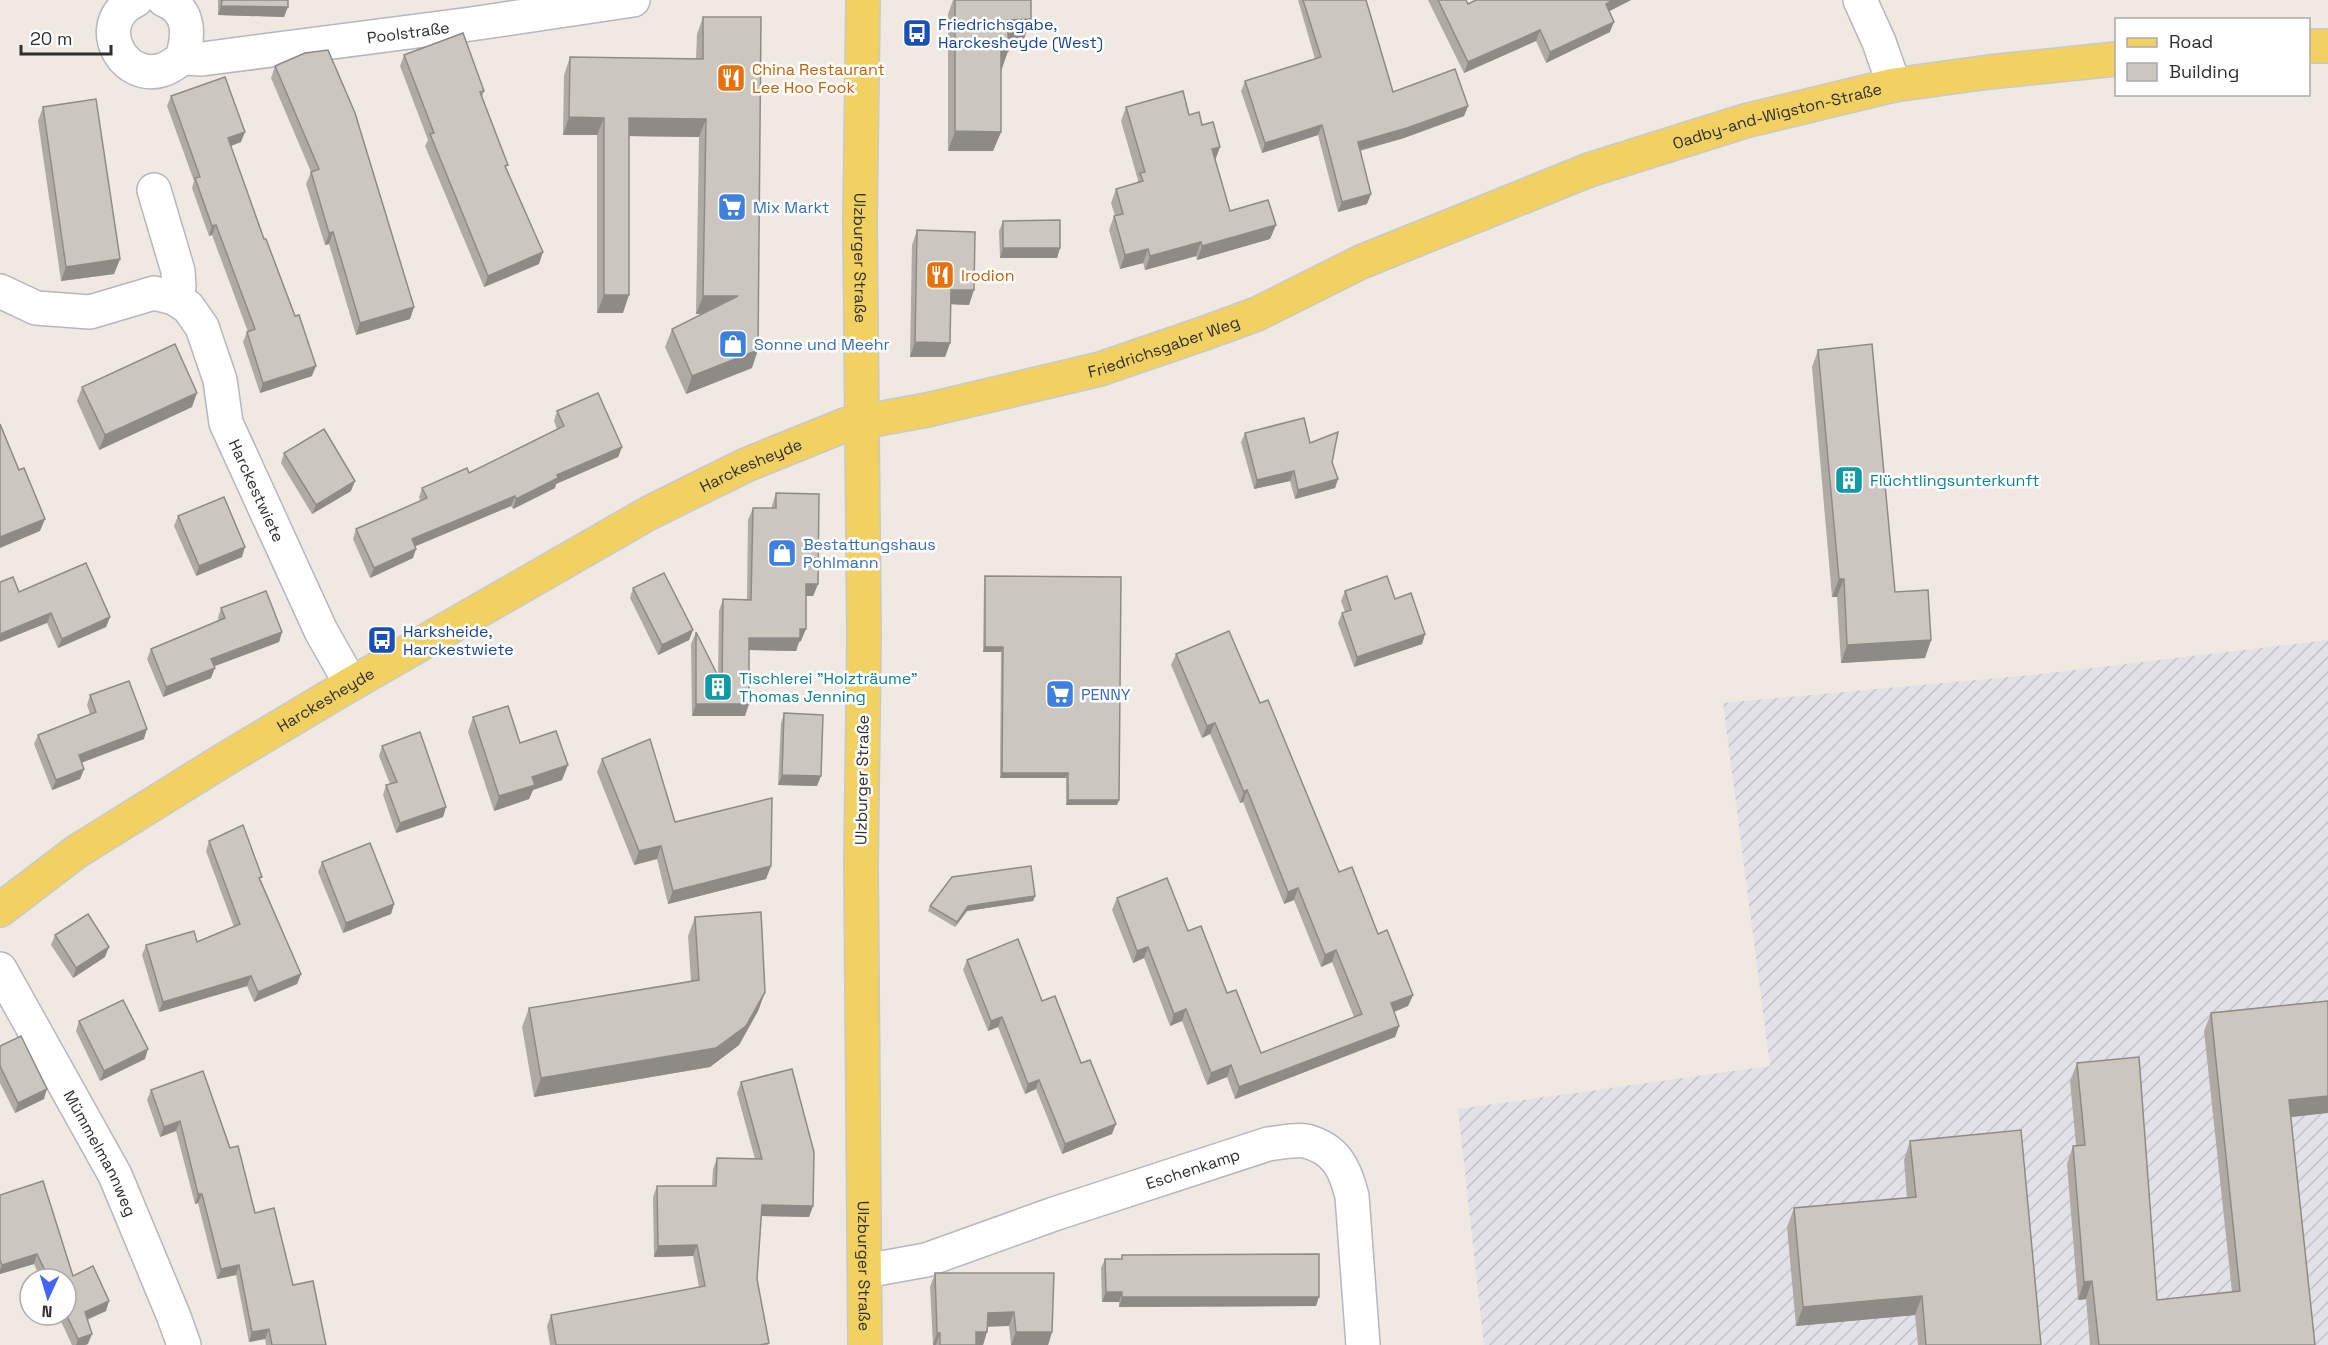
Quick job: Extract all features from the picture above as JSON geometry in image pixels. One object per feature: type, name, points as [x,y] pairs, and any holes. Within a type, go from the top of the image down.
[{"type":"main road","name":"Ulzburger Straße","points":[[863,0],[860,221],[864,637],[861,919],[865,1345]]},
{"type":"main road","points":[[2310,46],[2328,46]]},
{"type":"main road","name":"Oadby-and-Wigston-Straße","points":[[1449,226],[1589,170],[1745,121],[1894,85],[1989,72],[2115,59]]},
{"type":"main road","name":"Friedrichsgaber Weg","points":[[861,422],[927,410],[1100,369],[1257,314],[1361,262],[1449,226]]},
{"type":"main road","name":"Harckesheyde","points":[[0,910],[76,852],[351,684],[691,491],[746,465],[845,425],[861,422]]},
{"type":"street","name":"Poolstraße","points":[[136,0],[124,8],[115,21],[113,37],[118,52],[128,64],[143,71],[163,70],[182,58],[202,59],[471,24],[633,0]]},
{"type":"street","points":[[164,0],[180,11],[187,24],[188,40],[182,58]]},
{"type":"street","points":[[1860,0],[1879,42],[1894,85]]},
{"type":"street","points":[[0,291],[36,308],[90,312],[154,293],[174,298],[179,287],[178,271],[154,190]]},
{"type":"street","name":"Harckestwiete","points":[[174,298],[188,307],[202,327],[220,380],[226,423],[321,631],[351,684]]},
{"type":"street","name":"Mümmelmannweg","points":[[0,969],[115,1175],[184,1345]]},
{"type":"street","name":"Eschenkamp","points":[[865,1271],[926,1260],[1054,1214],[1268,1144],[1305,1141],[1334,1154],[1347,1174],[1352,1196],[1363,1345]]},
{"type":"shaded area","points":[[2328,640],[2328,1345],[1484,1345],[1458,1109],[1770,1066],[1723,703],[2041,674]]},
{"type":"building","points":[[222,0],[288,0],[288,7],[221,6]]},
{"type":"building","points":[[955,0],[1031,0],[1031,19],[1008,20],[1008,51],[1001,51],[1001,132],[955,131]]},
{"type":"building","points":[[1303,0],[1366,0],[1393,92],[1455,69],[1468,106],[1407,128],[1358,142],[1371,194],[1342,202],[1322,125],[1265,143],[1245,81],[1321,57]]},
{"type":"building","points":[[1438,0],[1466,0],[1468,4],[1476,0],[1613,0],[1606,4],[1614,22],[1550,52],[1540,30],[1468,62]]},
{"type":"building","points":[[703,17],[761,17],[758,350],[692,376],[672,329],[738,296],[703,296],[706,119],[629,118],[629,295],[604,295],[604,118],[569,117],[570,57],[703,59]]},
{"type":"building","points":[[463,33],[484,91],[480,92],[508,165],[505,166],[543,252],[488,276],[430,134],[434,133],[404,55]]},
{"type":"building","points":[[328,50],[355,113],[414,307],[360,323],[333,232],[329,233],[311,172],[319,169],[275,66],[305,53]]},
{"type":"building","points":[[225,77],[245,132],[228,138],[264,239],[266,239],[295,316],[299,315],[316,366],[263,383],[247,332],[255,329],[216,225],[212,226],[195,178],[200,177],[171,96]]},
{"type":"building","points":[[1183,91],[1189,115],[1199,112],[1202,125],[1213,122],[1220,147],[1212,149],[1230,211],[1268,200],[1276,225],[1202,246],[1201,242],[1150,256],[1148,249],[1125,255],[1114,216],[1123,214],[1116,189],[1143,181],[1140,173],[1145,172],[1126,107]]},
{"type":"building","points":[[96,99],[120,259],[66,267],[43,107]]},
{"type":"building","points":[[1060,220],[1060,248],[1003,248],[1003,221]]},
{"type":"building","name":"Irodion","points":[[917,230],[975,232],[974,290],[951,290],[950,343],[915,342]]},
{"type":"building","points":[[175,344],[197,393],[105,435],[82,387]]},
{"type":"building","name":"Flüchtlingsunterkunft","points":[[1872,344],[1895,592],[1928,590],[1931,640],[1847,645],[1844,579],[1839,579],[1818,350]]},
{"type":"building","points":[[598,393],[622,447],[557,475],[558,478],[516,499],[515,496],[412,539],[416,549],[374,568],[356,529],[427,498],[422,488],[467,468],[469,473],[564,426],[557,411]]},
{"type":"building","points":[[1304,418],[1310,443],[1338,432],[1332,462],[1338,479],[1298,490],[1294,471],[1257,480],[1245,433]]},
{"type":"building","points":[[0,424],[19,470],[24,468],[45,519],[0,537]]},
{"type":"building","points":[[324,429],[355,481],[316,505],[284,453]]},
{"type":"building","points":[[776,493],[819,494],[818,584],[806,584],[806,629],[800,629],[800,638],[749,638],[749,704],[696,704],[696,632],[722,684],[723,599],[751,600],[753,508],[776,508]]},
{"type":"building","points":[[224,497],[245,547],[199,566],[178,516]]},
{"type":"building","points":[[86,563],[110,617],[62,639],[51,613],[0,634],[0,582],[13,577],[19,592]]},
{"type":"building","points":[[664,573],[693,630],[662,645],[633,588]]},
{"type":"building","name":"PENNY","points":[[985,576],[1121,577],[1119,800],[1068,800],[1068,773],[1002,773],[1003,647],[985,647]]},
{"type":"building","points":[[1387,576],[1395,599],[1411,593],[1425,634],[1357,657],[1342,613],[1351,610],[1345,591]]},
{"type":"building","points":[[266,591],[282,632],[211,659],[215,668],[166,687],[151,649],[225,618],[221,608]]},
{"type":"building","points":[[1229,631],[1260,703],[1268,700],[1339,872],[1352,867],[1378,934],[1387,930],[1413,995],[1391,1003],[1399,1026],[1239,1087],[1231,1065],[1211,1073],[1186,1009],[1174,1014],[1148,947],[1137,951],[1117,898],[1167,878],[1188,931],[1201,926],[1227,993],[1236,990],[1261,1053],[1362,1014],[1336,950],[1325,955],[1298,888],[1288,892],[1247,790],[1244,792],[1215,723],[1207,726],[1176,654]]},
{"type":"building","points":[[129,681],[147,729],[79,755],[84,769],[56,780],[38,735],[96,712],[90,695]]},
{"type":"building","points":[[508,706],[520,743],[556,731],[568,765],[532,777],[535,785],[499,796],[473,717]]},
{"type":"building","points":[[784,713],[823,715],[821,776],[782,775]]},
{"type":"building","points":[[420,732],[446,807],[400,823],[386,785],[397,782],[382,746]]},
{"type":"building","points":[[650,739],[675,822],[772,798],[771,866],[673,891],[661,846],[639,851],[602,759]]},
{"type":"building","points":[[243,825],[262,877],[259,878],[301,974],[258,992],[251,976],[163,1002],[146,945],[194,931],[197,942],[240,924],[209,841]]},
{"type":"building","points":[[370,843],[394,904],[346,923],[322,862]]},
{"type":"building","points":[[1031,866],[1035,896],[968,906],[957,922],[930,906],[952,877]]},
{"type":"building","points":[[761,912],[765,992],[746,1026],[716,1048],[541,1078],[529,1008],[699,980],[695,917]]},
{"type":"building","points":[[88,914],[109,947],[76,968],[55,935]]},
{"type":"building","points":[[1018,939],[1042,1001],[1055,996],[1081,1063],[1090,1060],[1116,1124],[1065,1144],[1039,1080],[1028,1084],[1002,1017],[991,1021],[967,960]]},
{"type":"building","points":[[123,1000],[148,1049],[104,1071],[79,1021]]},
{"type":"building","points":[[2328,1001],[2328,1096],[2289,1100],[2315,1345],[2099,1345],[2092,1281],[2084,1282],[2073,1146],[2085,1145],[2077,1063],[2139,1057],[2157,1300],[2240,1291],[2211,1013]]},
{"type":"building","points":[[21,1036],[47,1089],[18,1103],[0,1066],[0,1046]]},
{"type":"building","points":[[792,1069],[814,1152],[813,1206],[762,1205],[757,1279],[769,1343],[760,1345],[556,1345],[551,1315],[705,1286],[697,1245],[658,1246],[657,1186],[716,1186],[717,1158],[762,1159],[741,1082]]},
{"type":"building","points":[[203,1071],[230,1148],[238,1146],[255,1213],[274,1208],[293,1285],[313,1281],[326,1345],[272,1345],[269,1329],[252,1332],[239,1265],[221,1269],[202,1194],[198,1194],[180,1121],[164,1127],[151,1090]]},
{"type":"building","points":[[2021,1130],[2041,1345],[1926,1345],[1922,1296],[1803,1307],[1794,1208],[1916,1197],[1910,1141]]},
{"type":"building","points":[[43,1181],[70,1267],[43,1267],[37,1254],[2,1265],[0,1260],[0,1195]]},
{"type":"building","points":[[1319,1254],[1319,1297],[1122,1297],[1122,1292],[1106,1292],[1105,1259],[1122,1259],[1122,1255]]},
{"type":"building","points":[[93,1266],[109,1301],[85,1312],[92,1334],[78,1339],[72,1327],[78,1327],[78,1274]]},
{"type":"building","points":[[935,1273],[1054,1273],[1052,1332],[1016,1332],[1014,1312],[988,1313],[987,1332],[976,1332],[976,1345],[940,1345],[940,1333],[937,1333]]},
{"type":"place","name":"Friedrichsgabe, Harckesheyde (West)","points":[[917,33]]},
{"type":"place","name":"China Restaurant Lee Hoo Fook","points":[[731,78]]},
{"type":"place","name":"Mix Markt","points":[[732,207]]},
{"type":"place","name":"Irodion","points":[[940,275]]},
{"type":"place","name":"Sonne und Meehr","points":[[733,344]]},
{"type":"place","name":"Flüchtlingsunterkunft","points":[[1849,480]]},
{"type":"place","name":"Bestattungshaus Pohlmann","points":[[782,553]]},
{"type":"place","name":"Harksheide, Harckestwiete","points":[[382,640]]},
{"type":"place","name":"Tischlerei \"Holzträume\" Thomas Jenning","points":[[718,687]]},
{"type":"place","name":"PENNY","points":[[1060,694]]}]
